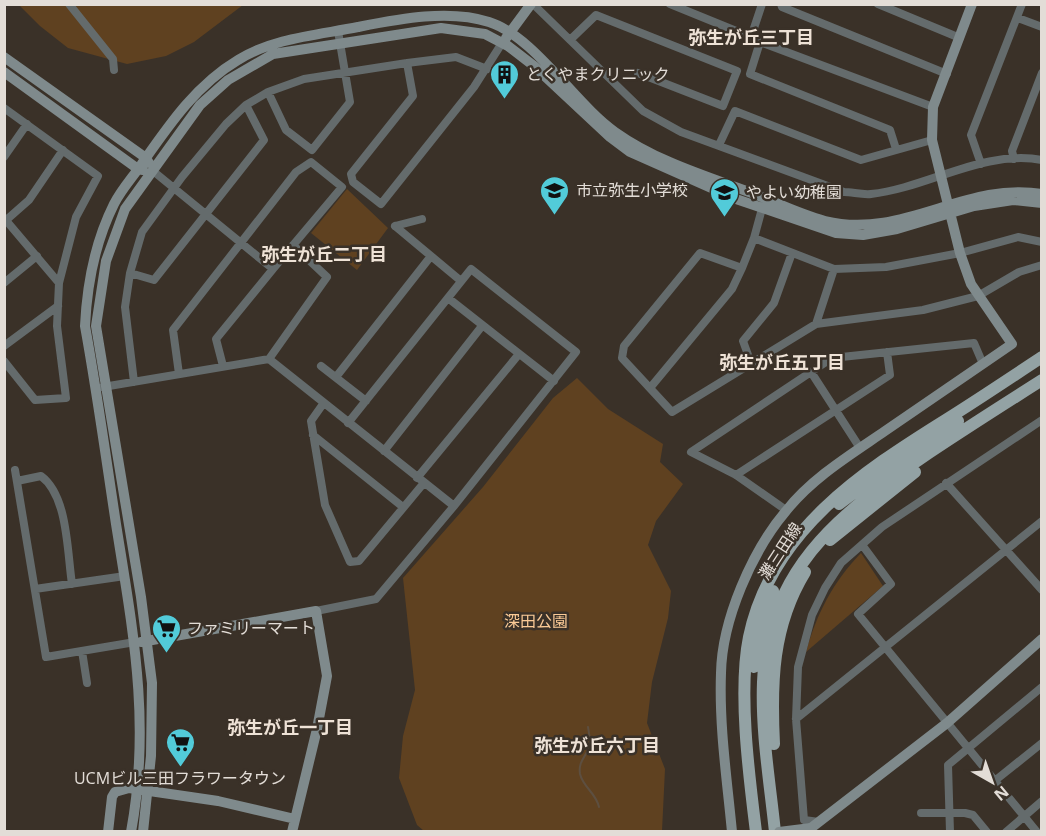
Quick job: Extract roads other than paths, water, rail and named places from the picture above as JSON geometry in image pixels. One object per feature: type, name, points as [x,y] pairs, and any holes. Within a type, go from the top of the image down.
[{"type":"main road","points":[[756,831],[745,716],[749,639],[756,612],[778,566],[792,543],[828,503],[876,463],[1041,357]]},
{"type":"main road","name":"灘三田線","points":[[764,831],[753,733],[754,664],[760,629],[771,595],[786,567],[815,527],[880,473],[1041,366]]},
{"type":"main road","name":"灘三田線","points":[[779,831],[764,711],[766,653],[774,620],[787,586],[804,558],[820,538],[873,492],[1041,380]]},
{"type":"main road","points":[[873,492],[928,461],[1041,389]]},
{"type":"main road","points":[[880,473],[948,418]]},
{"type":"main road","points":[[779,831],[772,684],[776,644],[789,602],[810,563],[824,546],[860,513],[928,461]]},
{"type":"main road","points":[[764,711],[775,775]]},
{"type":"main road","points":[[753,733],[753,805]]},
{"type":"street","points":[[69,4],[112,59],[114,70]]},
{"type":"street","points":[[407,63],[413,96],[351,174],[354,182],[381,204],[487,69],[506,38],[532,4],[643,111],[681,132],[843,192],[871,194],[942,177],[981,164],[1014,159],[1041,160]]},
{"type":"street","points":[[670,4],[751,37],[762,4]]},
{"type":"street","points":[[781,4],[782,7],[947,74]]},
{"type":"street","points":[[878,4],[960,38]]},
{"type":"street","points":[[732,831],[722,734],[721,671],[730,616],[748,573],[786,510],[824,473],[1012,344],[978,296],[960,253],[932,140],[933,106],[972,4]]},
{"type":"street","points":[[981,164],[971,135],[1022,4]]},
{"type":"street","points":[[570,40],[596,15],[736,71],[723,106],[638,73]]},
{"type":"street","points":[[143,831],[152,683],[115,432],[96,326],[106,261],[125,209],[200,105],[228,80],[273,54],[434,17],[465,17],[491,22],[506,38],[535,53],[614,131],[664,160],[836,233],[862,235],[897,229],[1005,193],[1041,194]]},
{"type":"street","points":[[1018,18],[1041,27]]},
{"type":"street","points":[[268,92],[286,129],[312,150],[350,102],[339,37]]},
{"type":"street","points":[[131,831],[144,791],[142,727],[135,642],[84,326],[86,291],[96,249],[114,203],[197,90],[238,60],[270,45],[339,37]]},
{"type":"street","points":[[896,149],[890,130],[750,74],[760,42],[933,106]]},
{"type":"street","points":[[4,57],[146,158],[153,171],[273,269]]},
{"type":"street","points":[[134,382],[125,307],[130,273],[142,231],[226,124],[246,105],[268,92],[304,79],[407,63],[456,57],[487,69]]},
{"type":"street","points":[[4,72],[138,169],[153,171]]},
{"type":"street","points":[[1014,159],[1012,151],[1041,73]]},
{"type":"street","points":[[130,273],[154,280],[264,140],[246,105]]},
{"type":"street","points":[[4,108],[98,176],[76,217],[59,283],[59,352],[66,398],[35,400],[4,361]]},
{"type":"street","points":[[719,145],[735,111],[861,160],[932,140]]},
{"type":"street","points":[[5,156],[27,124]]},
{"type":"street","points":[[59,283],[5,220],[29,200],[63,150]]},
{"type":"street","points":[[179,374],[173,330],[296,172],[311,162],[342,187],[216,339],[223,366]]},
{"type":"street","points":[[949,210],[1013,200],[1041,203]]},
{"type":"street","points":[[650,388],[732,289],[754,238],[764,203]]},
{"type":"street","points":[[422,219],[395,226],[461,281]]},
{"type":"street","points":[[754,238],[834,269],[886,267],[960,253],[1017,237],[1041,242]]},
{"type":"street","points":[[96,391],[269,358],[327,277],[293,245]]},
{"type":"street","points":[[742,268],[700,253],[624,346],[622,358],[672,412],[816,324],[922,310],[978,296],[1019,272],[1041,265]]},
{"type":"street","points":[[751,363],[743,341],[774,303],[792,253]]},
{"type":"street","points":[[4,283],[37,256]]},
{"type":"street","points":[[336,377],[431,256]]},
{"type":"street","points":[[15,470],[46,657],[376,599],[454,506],[576,352],[471,268],[348,423]]},
{"type":"street","points":[[816,324],[834,269]]},
{"type":"street","points":[[448,298],[554,381]]},
{"type":"street","points":[[4,346],[58,306]]},
{"type":"street","points":[[384,451],[482,326]]},
{"type":"street","points":[[786,510],[736,475],[691,452],[832,358],[974,343],[982,364]]},
{"type":"street","points":[[736,475],[890,375],[887,352]]},
{"type":"street","points":[[323,404],[311,421],[325,505],[350,562],[359,561],[519,354]]},
{"type":"street","points":[[269,358],[323,404],[454,506]]},
{"type":"street","points":[[321,366],[366,401]]},
{"type":"street","points":[[811,372],[860,448]]},
{"type":"street","points":[[815,825],[804,820],[796,719],[798,667],[812,615],[842,563],[882,527],[1041,420]]},
{"type":"street","points":[[312,434],[403,507]]},
{"type":"street","points":[[17,481],[41,477],[48,482],[59,498],[72,584]]},
{"type":"street","points":[[946,483],[1041,590]]},
{"type":"street","points":[[796,719],[1041,521]]},
{"type":"street","points":[[862,546],[891,584],[858,615],[947,723],[997,779],[1037,831]]},
{"type":"street","points":[[35,590],[125,576]]},
{"type":"street","points":[[292,831],[317,729],[327,676],[316,611]]},
{"type":"street","points":[[779,831],[815,825],[947,723],[1041,639]]},
{"type":"street","points":[[82,651],[87,683]]},
{"type":"street","points":[[950,831],[948,765],[1041,687]]},
{"type":"street","points":[[997,779],[1041,743]]},
{"type":"street","points":[[108,831],[112,797],[122,790],[218,801],[295,819]]},
{"type":"street","points":[[1006,831],[1041,801]]},
{"type":"street","points":[[921,813],[973,815],[987,831]]},
{"type":"waterway","points":[[588,727],[590,745],[581,762],[580,774],[599,807]]},
{"type":"place","name":"とくやまクリニック","points":[[505,100]]},
{"type":"place","name":"市立弥生小学校","points":[[555,216]]},
{"type":"place","name":"やよい幼稚園","points":[[725,218]]},
{"type":"place","name":"ファミリーマート","points":[[166,654]]},
{"type":"place","name":"UCMビル三田フラワータウン","points":[[180,768]]},
{"type":"district","name":"弥生が丘三丁目","points":[[751,38]]},
{"type":"district","name":"弥生が丘二丁目","points":[[324,255]]},
{"type":"district","name":"弥生が丘五丁目","points":[[782,363]]},
{"type":"district","name":"弥生が丘一丁目","points":[[290,728]]},
{"type":"district","name":"弥生が丘六丁目","points":[[597,746]]},
{"type":"park label","name":"深田公園","points":[[536,621]]}]
